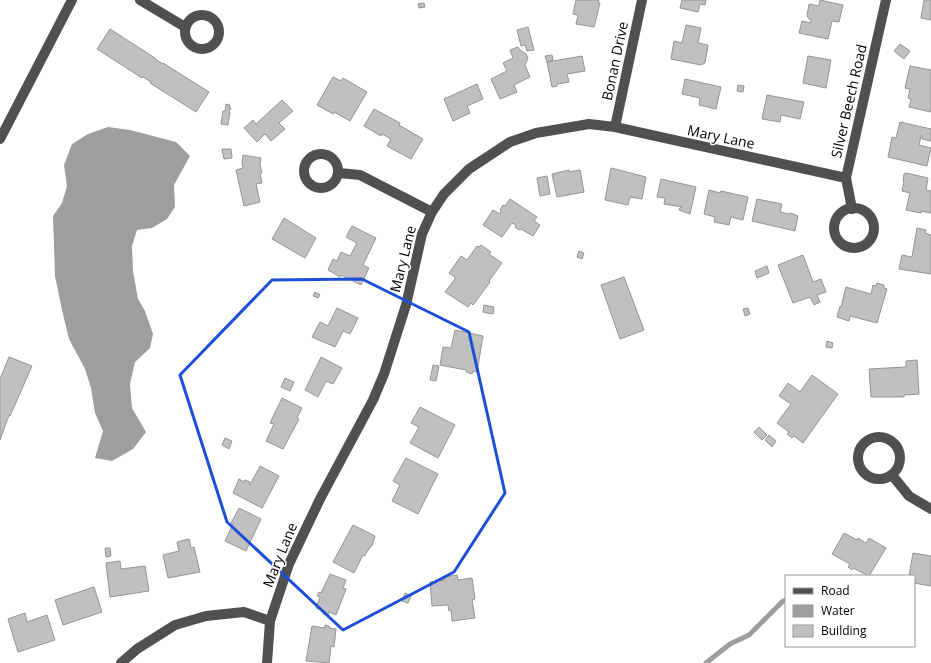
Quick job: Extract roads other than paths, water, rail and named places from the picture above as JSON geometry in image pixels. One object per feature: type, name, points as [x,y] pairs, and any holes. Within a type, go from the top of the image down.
[{"type":"street","points":[[0,139],[72,0]]},
{"type":"street","points":[[140,0],[185,27]]},
{"type":"street","name":"Bonan Drive","points":[[615,127],[642,0]]},
{"type":"street","name":"Silver Beech Road","points":[[852,209],[846,178],[886,0]]},
{"type":"street","name":"Mary Lane","points":[[267,663],[270,621],[289,564],[320,499],[373,400],[384,374],[406,305],[422,234],[432,212],[444,194],[469,169],[510,142],[536,133],[589,124],[615,127],[846,178]]},
{"type":"street","points":[[339,173],[360,175],[432,212]]},
{"type":"street","points":[[880,437],[888,438],[895,443],[900,454],[900,462],[897,470],[892,475],[884,479],[876,479],[868,477],[862,471],[858,456],[860,448],[865,442],[872,438],[880,437]]},
{"type":"street","points":[[892,475],[909,496],[931,509]]},
{"type":"street","points":[[121,663],[137,649],[175,625],[206,616],[244,612],[270,621]]},
{"type":"water","points":[[108,127],[130,130],[176,142],[190,156],[174,185],[175,207],[167,219],[152,228],[137,230],[132,246],[133,271],[138,299],[145,311],[153,334],[150,348],[135,362],[130,384],[132,408],[146,432],[133,449],[112,461],[95,458],[103,431],[95,413],[91,388],[85,369],[69,339],[62,310],[55,276],[53,216],[62,203],[67,186],[64,165],[72,144],[88,134]]},
{"type":"waterway","points":[[706,663],[730,644],[749,635],[785,600]]}]
